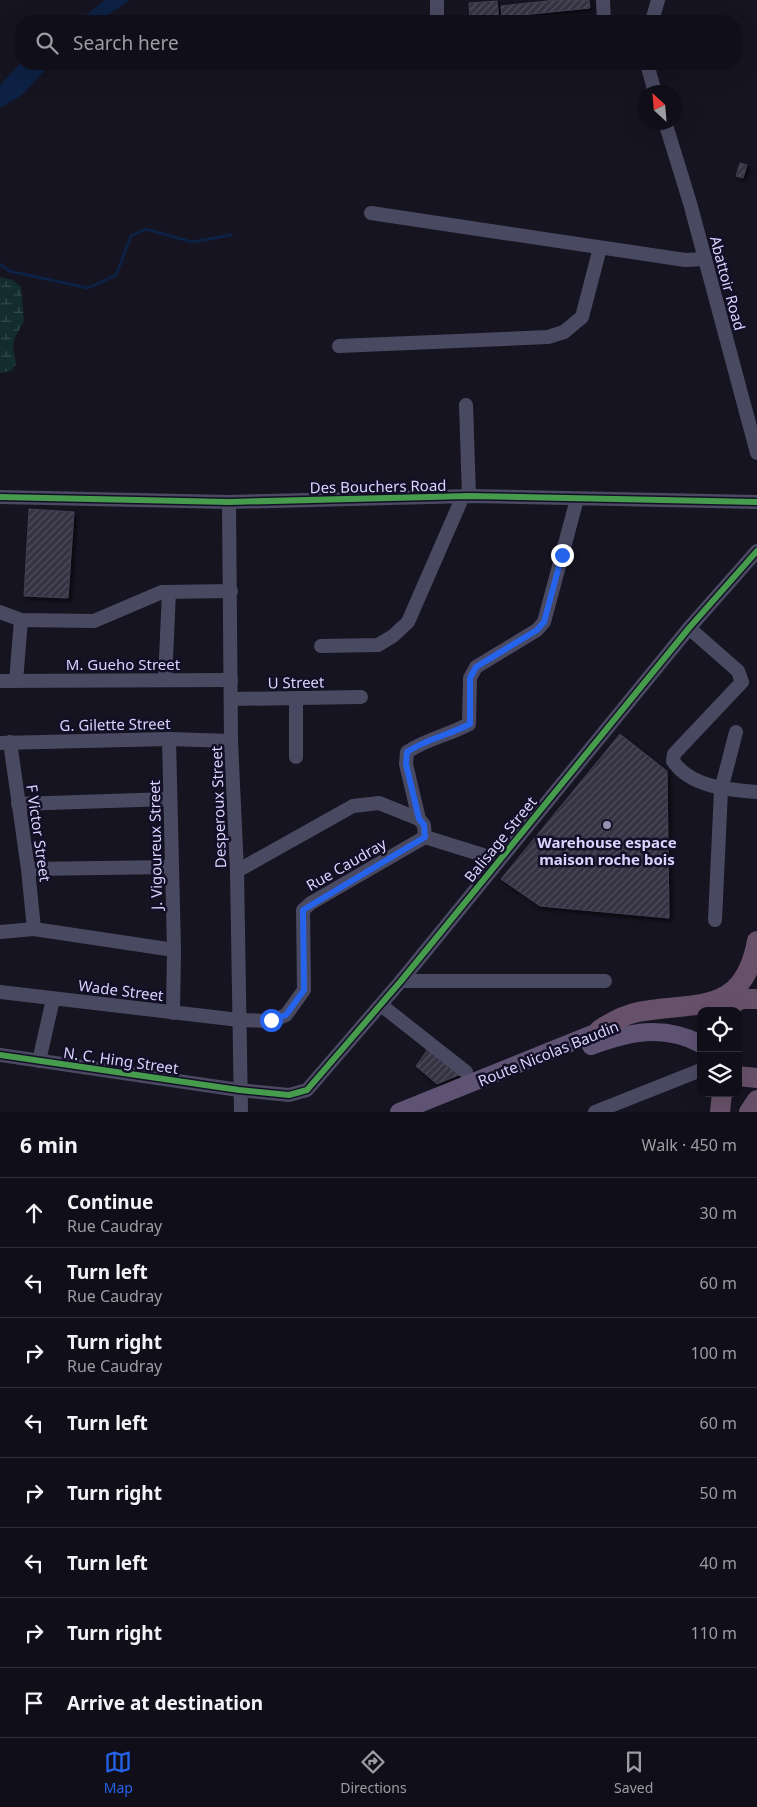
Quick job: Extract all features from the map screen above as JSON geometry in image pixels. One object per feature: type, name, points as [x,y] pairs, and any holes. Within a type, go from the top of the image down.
[{"type":"highway","points":[[599,1030],[617,1019],[636,1012],[696,1006],[721,999],[741,983],[754,956],[757,941]]},
{"type":"highway","points":[[730,1007],[749,999],[757,962]]},
{"type":"highway","points":[[742,1076],[757,1078]]},
{"type":"highway","points":[[720,1112],[722,1097]]},
{"type":"highway","points":[[749,1112],[757,1100]]},
{"type":"main road","name":"Route Nicolas Baudin","points":[[399,1112],[599,1030],[638,1018],[697,1013]]},
{"type":"main road","name":"Route Nicolas Baudin","points":[[426,1112],[606,1040],[633,1033],[674,1033],[697,1042]]},
{"type":"street","points":[[437,0],[437,15]]},
{"type":"street","points":[[603,0],[604,15]]},
{"type":"street","points":[[654,15],[658,0]]},
{"type":"street","points":[[649,70],[653,85]]},
{"type":"street","name":"Abattoir Road","points":[[667,130],[705,259],[757,453]]},
{"type":"street","points":[[371,213],[684,260],[705,259]]},
{"type":"street","points":[[339,346],[548,337],[564,332],[582,317],[600,248]]},
{"type":"street","points":[[321,646],[378,645],[393,636],[408,622],[466,496],[466,405]]},
{"type":"street","name":"Des Bouchers Road","points":[[0,497],[229,502],[466,496],[757,502]]},
{"type":"street","points":[[499,860],[425,837],[424,825],[419,819],[406,764],[407,752],[420,744],[470,724],[470,678],[476,667],[537,630],[544,622],[577,499]]},
{"type":"street","name":"Desperoux Street","points":[[229,502],[231,741],[241,1112]]},
{"type":"street","name":"Balisage Street","points":[[239,1090],[289,1095],[307,1090],[401,981],[689,628],[757,551]]},
{"type":"street","points":[[0,612],[21,620],[94,621],[162,592],[231,591]]},
{"type":"street","points":[[165,680],[169,592]]},
{"type":"street","points":[[16,681],[21,620]]},
{"type":"street","points":[[689,628],[738,671],[742,682],[674,754],[673,761],[679,771],[721,790],[757,792]]},
{"type":"street","name":"M. Gueho Street","points":[[0,681],[231,680]]},
{"type":"street","name":"U Street","points":[[231,699],[361,697]]},
{"type":"street","points":[[296,698],[296,757]]},
{"type":"street","points":[[715,920],[721,790],[736,732]]},
{"type":"street","name":"G. Gilette Street","points":[[5,742],[169,739],[231,741]]},
{"type":"street","name":"J. Vigoureux Street","points":[[169,739],[174,950],[173,1013]]},
{"type":"street","name":"F Victor Street","points":[[5,742],[18,804],[28,869],[34,929]]},
{"type":"street","points":[[18,804],[170,799]]},
{"type":"street","points":[[236,871],[353,806],[378,803],[419,819]]},
{"type":"street","name":"Rue Caudray","points":[[239,1020],[271,1020],[286,1015],[304,990],[303,910],[425,837]]},
{"type":"street","points":[[28,869],[172,867]]},
{"type":"street","points":[[0,932],[34,929],[174,950]]},
{"type":"street","points":[[401,981],[605,981]]},
{"type":"street","name":"Wade Street","points":[[0,992],[239,1020]]},
{"type":"street","points":[[38,1060],[53,999]]},
{"type":"street","points":[[381,1005],[466,1072]]},
{"type":"street","name":"N. C. Hing Street","points":[[0,1055],[239,1090]]},
{"type":"street","points":[[594,1112],[697,1072]]},
{"type":"green space","points":[[0,277],[13,280],[21,287],[24,321],[15,337],[13,346],[16,364],[11,371],[0,373]]},
{"type":"water","points":[[105,0],[130,0],[108,15],[86,15]]},
{"type":"water","points":[[15,69],[45,70],[22,95],[0,108],[0,85]]},
{"type":"building","points":[[556,0],[589,0],[590,8],[522,15],[502,15],[501,6]]},
{"type":"building","points":[[497,1],[498,15],[470,15],[469,3]]},
{"type":"building","points":[[740,163],[747,165],[743,178],[736,176]]},
{"type":"building","points":[[29,509],[74,512],[68,598],[24,596]]},
{"type":"building","name":"Warehouse espace maison roche bois","points":[[620,734],[667,771],[669,918],[540,906],[501,879]]},
{"type":"building","points":[[430,1046],[461,1074],[437,1084],[416,1066]]},
{"type":"waterway","points":[[0,264],[9,271],[88,288],[116,275],[131,236],[146,229],[192,242],[231,235]]},
{"type":"cycle path","points":[[0,497],[229,502],[469,496],[757,502]]},
{"type":"cycle path","points":[[0,1055],[239,1090],[289,1095],[307,1090],[401,981],[689,628],[757,551]]},
{"type":"place","name":"Warehouse espace maison roche bois","points":[[607,825]]},
{"type":"route","points":[[271,1020],[286,1015],[304,990],[303,910],[311,903],[425,837],[424,825],[419,819],[406,764],[407,752],[420,744],[470,724],[470,678],[476,667],[537,630],[544,622],[562,555]]}]
